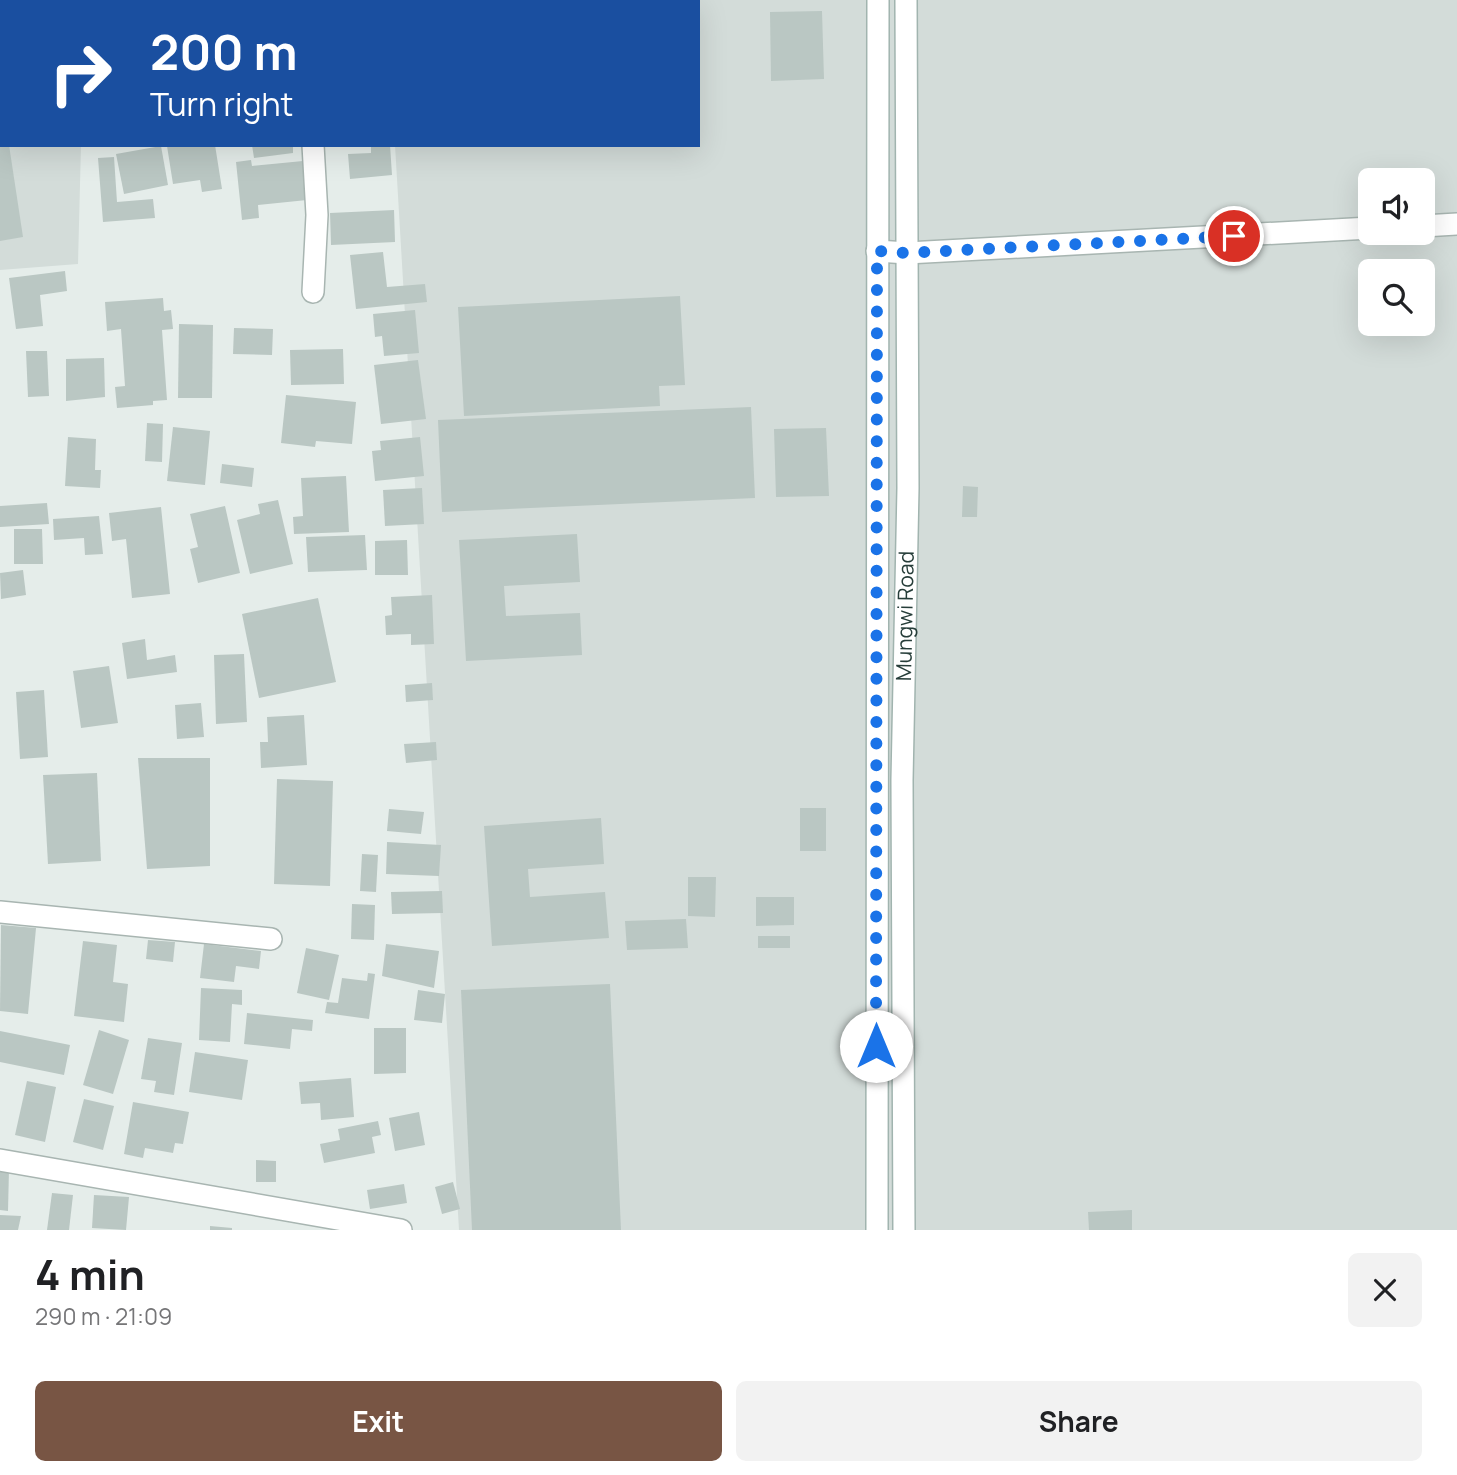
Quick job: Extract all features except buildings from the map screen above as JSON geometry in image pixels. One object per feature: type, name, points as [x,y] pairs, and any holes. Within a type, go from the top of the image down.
[{"type":"main road","name":"Mungwi Road","points":[[877,1230],[878,0]]},
{"type":"main road","name":"Mungwi Road","points":[[904,1230],[902,780],[908,488],[906,0]]},
{"type":"main road","points":[[313,147],[317,215],[313,292]]},
{"type":"main road","points":[[1435,225],[1457,224]]},
{"type":"main road","points":[[877,251],[907,253],[1358,229]]},
{"type":"main road","points":[[0,912],[271,939]]},
{"type":"main road","points":[[0,1160],[401,1230]]},
{"type":"shaded area","points":[[700,0],[1457,0],[1457,1230],[459,1230],[395,147],[700,147]]},
{"type":"shaded area","points":[[0,147],[81,147],[78,264],[0,270]]},
{"type":"route","points":[[876,1046],[877,251],[907,253],[1234,236]]}]
